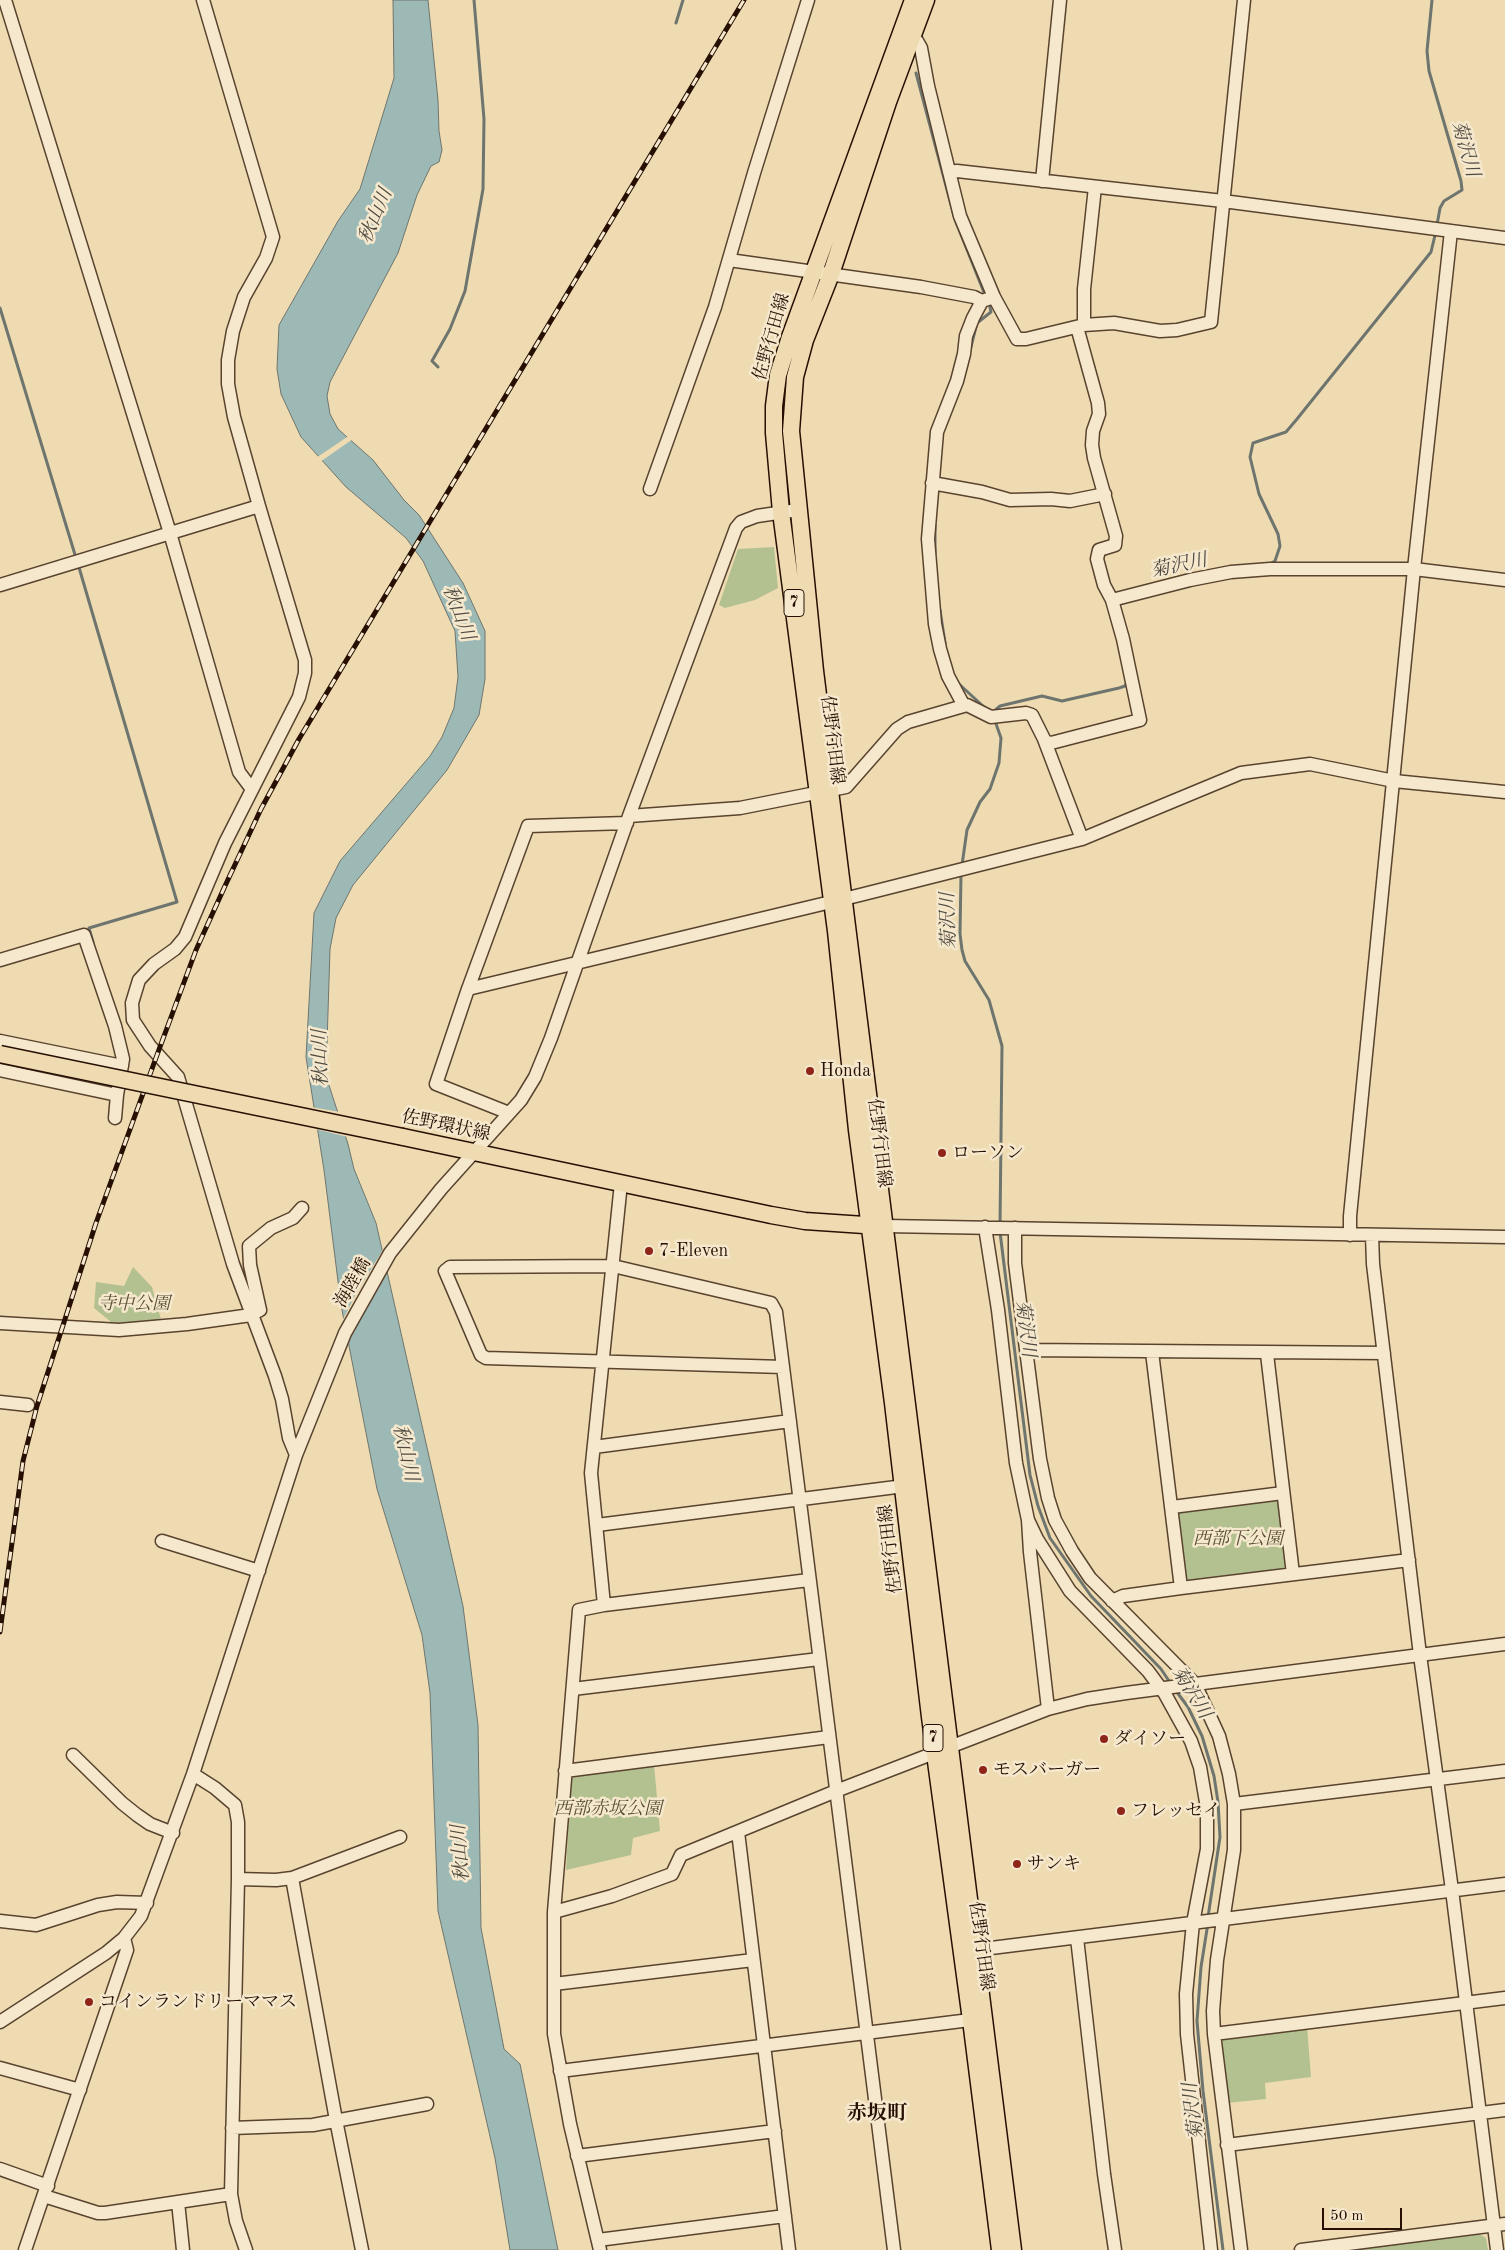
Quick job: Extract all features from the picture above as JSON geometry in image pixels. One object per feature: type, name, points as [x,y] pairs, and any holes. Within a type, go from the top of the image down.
[{"type":"main road","name":"佐野行田線","points":[[824,793],[791,432],[795,377],[805,340],[831,274],[888,102],[907,34],[913,0]]},
{"type":"main road","name":"佐野行田線","points":[[926,0],[907,34],[813,272],[778,375],[774,406],[774,433],[781,512],[824,793],[886,1226],[935,1752],[968,1951],[1013,2250]]},
{"type":"main road","name":"佐野行田線","points":[[838,900],[850,1076],[869,1226],[951,1746],[968,1951]]},
{"type":"main road","name":"佐野環状線","points":[[0,1054],[779,1216],[869,1226],[886,1226]]},
{"type":"main road","name":"佐野行田線","points":[[977,2020],[1000,2250]]},
{"type":"street","points":[[5,0],[170,533],[239,772],[251,788]]},
{"type":"street","points":[[203,0],[272,237],[266,258],[244,297],[228,360],[228,384],[234,417],[258,506],[305,660],[305,673],[299,697],[251,788],[185,937],[175,949],[154,964],[139,980],[132,1003],[133,1020],[150,1046],[178,1077],[223,1232],[251,1315],[276,1376],[289,1438],[296,1456]]},
{"type":"street","points":[[650,489],[715,307],[754,173],[808,0]]},
{"type":"street","points":[[1042,180],[1060,0]]},
{"type":"street","points":[[907,34],[921,48],[928,86],[960,216],[994,296],[1017,338],[1026,339],[1080,326],[1114,323],[1160,331],[1177,330],[1211,322],[1244,0]]},
{"type":"street","points":[[949,172],[1042,180],[1223,201],[1505,238]]},
{"type":"street","points":[[1044,739],[1046,742],[1051,743],[1140,720],[1128,658],[1112,600],[1104,585],[1097,559],[1099,550],[1112,548],[1116,542],[1115,528],[1092,445],[1093,431],[1099,414],[1098,403],[1080,326],[1094,187]]},
{"type":"street","points":[[1350,1235],[1363,1077],[1414,569],[1451,231]]},
{"type":"street","points":[[729,260],[921,287],[974,297],[982,301]]},
{"type":"street","points":[[962,704],[944,665],[935,624],[928,539],[932,483],[937,432],[956,381],[964,354],[966,336],[982,301],[994,296]]},
{"type":"street","points":[[932,483],[982,492],[1010,500],[1051,499],[1070,501],[1105,494]]},
{"type":"street","points":[[0,585],[258,506]]},
{"type":"street","name":"海陸橋","points":[[0,2022],[106,1953],[135,1926],[147,1903],[173,1833],[296,1456],[333,1359],[362,1300],[390,1253],[474,1152],[521,1100],[535,1077],[551,1038],[576,963],[731,538],[741,522],[757,516],[798,510]]},
{"type":"street","points":[[1112,600],[1190,580],[1231,572],[1270,569],[1414,569],[1505,580]]},
{"type":"street","points":[[509,1113],[436,1084],[468,989],[528,826],[628,820],[740,808],[824,793],[846,787],[897,729],[908,722],[967,704],[996,717],[1026,713],[1032,715],[1044,739],[1082,839]]},
{"type":"street","points":[[468,989],[1082,839],[1241,773],[1310,764],[1394,781],[1505,792]]},
{"type":"street","points":[[0,960],[84,935],[122,1052],[115,1118]]},
{"type":"street","points":[[115,1026],[133,1020]]},
{"type":"street","points":[[0,1041],[122,1066]]},
{"type":"street","points":[[0,1070],[117,1095]]},
{"type":"street","points":[[604,1605],[591,1473],[620,1182]]},
{"type":"street","points":[[0,1323],[119,1330],[187,1324],[251,1315],[260,1310],[250,1265],[249,1246],[271,1228],[293,1218],[302,1208]]},
{"type":"street","points":[[886,1226],[1505,1237]]},
{"type":"street","points":[[988,1227],[1016,1463],[1028,1520],[1048,1709]]},
{"type":"street","points":[[1011,1228],[1040,1459],[1048,1498],[1061,1534],[1090,1578],[1192,1685],[1219,1736],[1234,1804],[1234,1850],[1219,1920],[1213,2011],[1227,2145],[1241,2250]]},
{"type":"street","points":[[1372,1235],[1373,1264],[1420,1655],[1480,2113],[1500,2225],[1497,2250]]},
{"type":"street","points":[[783,1367],[486,1358],[481,1355],[445,1271],[450,1267],[613,1266],[771,1303],[776,1312],[790,1421],[810,1580],[866,2033],[894,2250]]},
{"type":"street","points":[[1027,1350],[1267,1354],[1384,1353]]},
{"type":"street","points":[[1152,1352],[1182,1588]]},
{"type":"street","points":[[1267,1354],[1293,1574]]},
{"type":"street","points":[[0,1402],[28,1405]]},
{"type":"street","points":[[594,1447],[790,1421]]},
{"type":"street","points":[[597,1525],[910,1486]]},
{"type":"street","points":[[1172,1507],[1283,1493]]},
{"type":"street","points":[[1028,1520],[1037,1539],[1070,1591],[1164,1688],[1192,1740],[1201,1774],[1207,1808],[1207,1849],[1186,1994],[1187,2034],[1210,2250]]},
{"type":"street","points":[[162,1541],[259,1570]]},
{"type":"street","points":[[1112,1601],[1122,1596],[1409,1560]]},
{"type":"street","points":[[785,2216],[599,2245],[577,2156],[554,2034],[554,1912],[579,1610],[604,1605],[810,1580]]},
{"type":"street","points":[[554,1912],[612,1896],[672,1874],[681,1855],[836,1791],[1048,1709],[1087,1699],[1164,1688],[1505,1644]]},
{"type":"street","points":[[573,1689],[819,1659]]},
{"type":"street","points":[[565,1770],[829,1737]]},
{"type":"street","points":[[74,1755],[122,1803],[137,1815],[150,1824],[173,1833]]},
{"type":"street","points":[[1234,1804],[1505,1771]]},
{"type":"street","points":[[193,1774],[215,1788],[235,1805],[238,1822],[231,2194],[236,2221],[246,2250]]},
{"type":"street","points":[[738,1832],[789,2250]]},
{"type":"street","points":[[238,1879],[276,1880],[292,1878],[400,1837]]},
{"type":"street","points":[[292,1878],[336,2120],[362,2250]]},
{"type":"street","points":[[968,1951],[1505,1884]]},
{"type":"street","points":[[0,1921],[36,1925],[98,1905],[117,1902],[147,1903]]},
{"type":"street","points":[[24,2250],[46,2191],[127,1950],[124,1938]]},
{"type":"street","points":[[1077,1938],[1104,2174],[1115,2250]]},
{"type":"street","points":[[554,1984],[753,1960]]},
{"type":"street","points":[[1214,2034],[1505,1998]]},
{"type":"street","points":[[560,2071],[977,2020]]},
{"type":"street","points":[[0,2068],[80,2090]]},
{"type":"street","points":[[232,2128],[295,2127],[427,2104]]},
{"type":"street","points":[[1227,2145],[1505,2110]]},
{"type":"street","points":[[577,2156],[775,2131]]},
{"type":"street","points":[[0,2169],[98,2213],[231,2194]]},
{"type":"street","points":[[178,2202],[183,2250]]},
{"type":"street","points":[[1301,2250],[1500,2225]]},
{"type":"green space","points":[[774,547],[778,588],[755,600],[725,608],[719,605],[738,549]]},
{"type":"green space","name":"寺中公園","points":[[133,1267],[152,1287],[162,1323],[117,1327],[94,1308],[96,1282],[124,1286]]},
{"type":"green space","name":"西部下公園","points":[[1274,1497],[1279,1500],[1287,1564],[1281,1570],[1192,1582],[1186,1578],[1178,1514],[1180,1509]]},
{"type":"green space","name":"西部赤坂公園","points":[[654,1764],[660,1831],[633,1838],[631,1855],[566,1870],[571,1775]]},
{"type":"green space","points":[[1307,2026],[1311,2077],[1265,2083],[1266,2099],[1227,2103],[1220,2043],[1224,2036]]},
{"type":"green space","points":[[1479,2234],[1486,2238],[1488,2250],[1351,2250]]},
{"type":"water","name":"秋山川","points":[[393,0],[428,0],[442,150],[439,162],[431,166],[417,195],[398,253],[330,382],[327,396],[330,414],[338,429],[373,460],[404,500],[419,515],[463,583],[485,631],[485,679],[479,715],[447,770],[353,885],[336,918],[330,949],[326,1076],[354,1169],[376,1223],[463,1606],[478,1725],[481,1928],[504,2049],[520,2064],[558,2250],[510,2250],[495,2158],[438,1911],[430,1693],[422,1635],[377,1489],[341,1305],[324,1170],[306,1057],[314,913],[340,861],[430,756],[442,737],[454,708],[458,677],[455,631],[423,561],[406,538],[346,487],[301,437],[281,394],[277,369],[279,325],[338,221],[360,189],[394,78]]},
{"type":"pier","points":[[350,435],[353,439],[320,462],[316,458]]},
{"type":"pier","points":[[311,1107],[340,1112],[348,1137],[315,1129]]},
{"type":"pier","points":[[384,1248],[389,1269],[346,1346],[342,1321]]},
{"type":"waterway","points":[[438,367],[432,361],[450,329],[465,291],[483,189],[484,119],[474,0]]},
{"type":"waterway","points":[[676,23],[683,0]]},
{"type":"waterway","name":"菊沢川","points":[[1432,0],[1427,51],[1429,71],[1462,190],[1444,201],[1440,208],[1437,225]]},
{"type":"waterway","points":[[916,73],[954,216]]},
{"type":"waterway","points":[[956,222],[985,295]]},
{"type":"waterway","name":"菊沢川","points":[[1268,565],[1275,561],[1280,546],[1278,534],[1259,494],[1250,457],[1253,443],[1286,432],[1431,252],[1436,231]]},
{"type":"waterway","points":[[970,351],[977,323],[991,312],[989,303]]},
{"type":"waterway","points":[[0,308],[76,558]]},
{"type":"waterway","points":[[935,525],[935,553]]},
{"type":"waterway","points":[[78,564],[177,902],[89,928],[93,942]]},
{"type":"waterway","points":[[940,610],[945,643]]},
{"type":"waterway","name":"菊沢川","points":[[992,713],[1000,706],[1042,696],[1062,701],[1119,688],[1125,686],[1127,682]]},
{"type":"waterway","points":[[959,684],[984,707]]},
{"type":"waterway","name":"菊沢川","points":[[962,865],[967,830],[980,802],[990,789],[999,763],[1001,738],[995,721]]},
{"type":"waterway","name":"菊沢川","points":[[961,874],[960,934],[962,950],[965,961],[989,1000],[1002,1046],[1000,1226]]},
{"type":"waterway","name":"菊沢川","points":[[1000,1232],[1030,1475],[1038,1506],[1050,1538],[1091,1596],[1161,1669],[1171,1684]]},
{"type":"waterway","name":"菊沢川","points":[[1176,1691],[1188,1707],[1202,1736],[1214,1776],[1218,1802],[1220,1837],[1208,1917]]},
{"type":"waterway","name":"菊沢川","points":[[1208,1923],[1201,1967],[1197,2021],[1203,2091],[1223,2250]]},
{"type":"railway","points":[[0,1632],[23,1461],[37,1406],[96,1223],[196,950],[225,886],[261,809],[299,739],[744,0]]},
{"type":"place","name":"Honda","points":[[810,1071]]},
{"type":"place","name":"ローソン","points":[[942,1153]]},
{"type":"place","name":"7-Eleven","points":[[649,1251]]},
{"type":"place","name":"ダイソー","points":[[1104,1739]]},
{"type":"place","name":"モスバーガー","points":[[983,1770]]},
{"type":"place","name":"フレッセイ","points":[[1121,1811]]},
{"type":"place","name":"サンキ","points":[[1017,1864]]},
{"type":"place","name":"コインランドリーママス","points":[[89,2002]]},
{"type":"district","name":"赤坂町","points":[[877,2114]]}]
